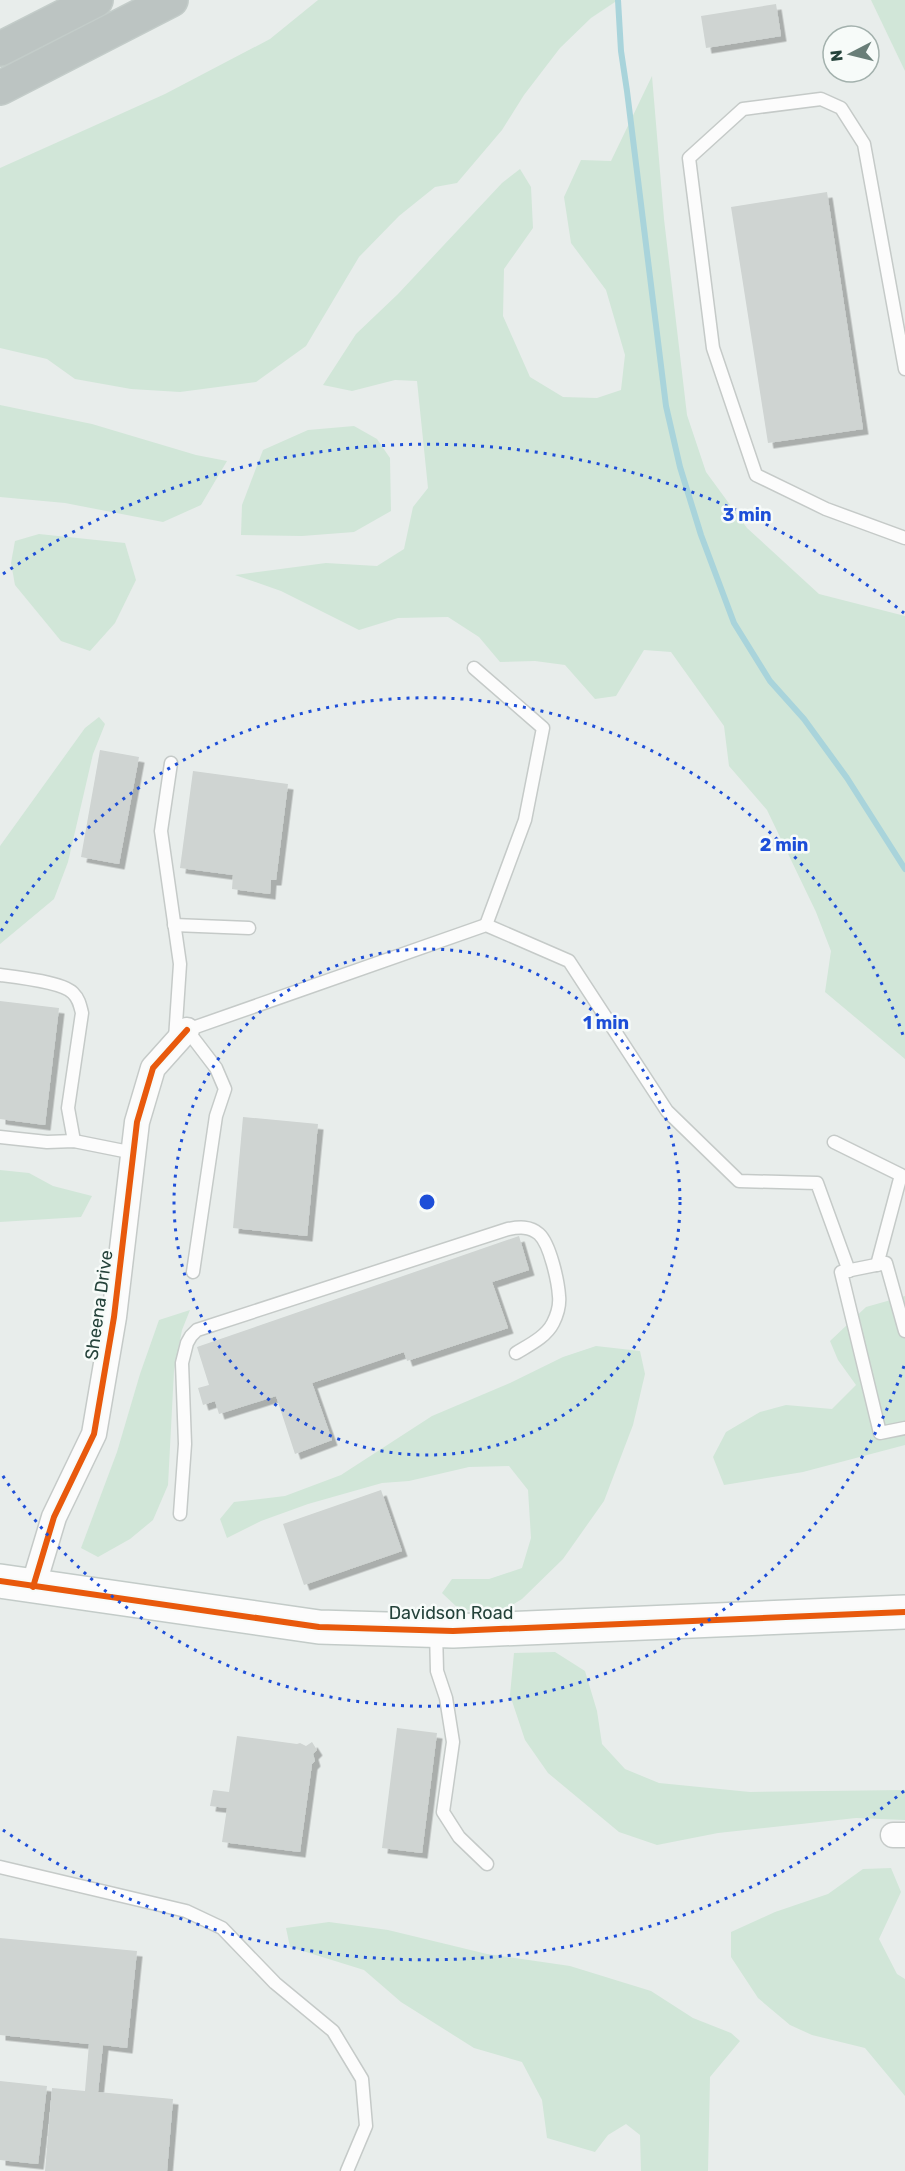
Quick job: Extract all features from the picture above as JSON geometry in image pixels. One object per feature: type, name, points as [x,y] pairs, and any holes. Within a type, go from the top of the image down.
[{"type":"highway","points":[[0,50],[96,0]]},
{"type":"highway","points":[[0,88],[171,0]]},
{"type":"street","name":"Sheena Drive","points":[[33,1587],[54,1517],[94,1434],[114,1317],[137,1122],[153,1068],[181,1036]]},
{"type":"street","name":"Davidson Road","points":[[0,1581],[319,1627],[436,1630],[905,1612]]},
{"type":"lane","points":[[905,369],[864,144],[841,108],[821,99],[743,109],[689,158],[713,348],[756,475],[826,509],[905,538]]},
{"type":"lane","points":[[474,668],[543,728],[525,820],[486,925]]},
{"type":"lane","points":[[171,763],[161,831],[180,964],[181,1036],[216,1068],[225,1089],[216,1116],[193,1272]]},
{"type":"lane","points":[[174,925],[249,928]]},
{"type":"lane","points":[[181,1036],[486,925],[568,961],[668,1111],[739,1181],[817,1184],[849,1271]]},
{"type":"lane","points":[[0,975],[28,978],[70,990],[80,1001],[82,1013],[68,1108],[74,1141]]},
{"type":"lane","points":[[0,1137],[47,1143],[74,1141],[134,1153]]},
{"type":"lane","points":[[834,1143],[903,1176],[877,1265]]},
{"type":"lane","points":[[180,1514],[185,1444],[182,1363],[187,1343],[197,1330],[508,1229],[521,1227],[529,1228],[540,1235],[548,1247],[559,1297],[558,1311],[552,1326],[542,1336],[516,1353]]},
{"type":"lane","points":[[905,1331],[886,1263],[841,1272],[880,1433],[905,1428]]},
{"type":"lane","points":[[436,1630],[437,1671],[446,1698],[453,1742],[443,1812],[459,1837],[486,1864]]},
{"type":"lane","points":[[0,1866],[186,1911],[222,1928],[275,1983],[333,2031],[362,2079],[366,2126],[347,2171]]},
{"type":"green space","points":[[318,0],[618,0],[591,18],[560,48],[524,95],[502,130],[457,183],[435,187],[399,216],[359,257],[306,346],[256,382],[180,392],[131,389],[75,379],[47,359],[0,348],[0,168],[165,94],[270,39]]},
{"type":"green space","points":[[871,0],[905,0],[905,71]]},
{"type":"green space","points":[[652,76],[664,219],[687,415],[706,472],[747,528],[819,594],[905,616],[905,1059],[825,992],[831,951],[816,912],[767,810],[729,766],[724,726],[671,652],[644,650],[616,696],[595,699],[565,665],[535,661],[500,662],[479,637],[448,617],[398,618],[359,630],[281,591],[235,575],[326,563],[377,566],[404,549],[413,507],[428,488],[417,381],[395,380],[352,391],[323,385],[356,334],[398,294],[502,183],[520,169],[531,187],[533,228],[504,269],[503,316],[530,377],[563,397],[597,398],[621,390],[625,355],[606,290],[571,243],[564,197],[581,160],[611,161]]},
{"type":"green space","points":[[0,405],[92,424],[196,455],[227,461],[201,505],[163,522],[65,503],[0,497]]},
{"type":"green space","points":[[354,426],[377,439],[390,458],[391,511],[354,532],[302,536],[241,535],[242,505],[263,450],[308,430]]},
{"type":"green space","points":[[39,534],[125,543],[136,580],[115,623],[90,651],[61,641],[15,585],[11,563],[15,541]]},
{"type":"green space","points":[[99,717],[105,724],[93,754],[68,862],[54,899],[0,944],[0,846],[85,728]]},
{"type":"green space","points":[[0,1170],[29,1173],[53,1186],[92,1196],[81,1217],[0,1222]]},
{"type":"green space","points":[[905,1296],[905,1445],[803,1472],[724,1485],[713,1457],[726,1432],[760,1412],[786,1405],[832,1409],[856,1385],[838,1360],[830,1341],[866,1307]]},
{"type":"green space","points":[[190,1310],[182,1330],[174,1371],[168,1485],[153,1520],[130,1539],[98,1557],[81,1548],[117,1452],[159,1320]]},
{"type":"green space","points":[[596,1346],[640,1351],[645,1374],[633,1425],[604,1501],[563,1559],[522,1599],[497,1614],[459,1609],[442,1593],[452,1579],[489,1579],[522,1568],[531,1538],[528,1490],[509,1466],[469,1467],[409,1481],[382,1483],[308,1504],[261,1521],[227,1538],[220,1519],[234,1502],[285,1496],[341,1475],[432,1416],[510,1383],[563,1357]]},
{"type":"green space","points":[[555,1652],[585,1671],[597,1711],[602,1744],[625,1769],[659,1783],[750,1792],[905,1790],[905,1820],[856,1818],[718,1833],[657,1845],[619,1832],[548,1773],[525,1740],[510,1695],[514,1653]]},
{"type":"green space","points":[[891,1868],[901,1892],[879,1939],[897,1974],[905,1979],[905,2096],[865,2048],[812,2035],[790,2025],[758,1998],[731,1957],[731,1932],[775,1912],[828,1894],[863,1869]]},
{"type":"green space","points":[[329,1922],[388,1930],[487,1954],[570,1966],[651,1991],[693,2018],[731,2033],[740,2041],[710,2077],[708,2171],[641,2171],[640,2135],[626,2124],[608,2135],[595,2152],[547,2138],[542,2100],[522,2062],[474,2048],[401,2002],[364,1970],[290,1947],[286,1928]]},
{"type":"building","points":[[776,4],[781,36],[706,48],[701,16]]},
{"type":"building","points":[[827,192],[863,429],[768,443],[731,207]]},
{"type":"building","points":[[100,750],[139,757],[119,864],[81,857]]},
{"type":"building","points":[[193,771],[288,784],[276,880],[271,880],[270,894],[232,889],[233,875],[180,868]]},
{"type":"building","points":[[0,1001],[59,1008],[45,1125],[0,1119]]},
{"type":"building","points":[[243,1117],[318,1124],[307,1236],[233,1228]]},
{"type":"building","points":[[519,1236],[529,1270],[492,1282],[508,1328],[407,1361],[404,1352],[312,1383],[332,1440],[295,1454],[276,1396],[219,1414],[215,1401],[203,1405],[198,1388],[209,1385],[197,1347]]},
{"type":"building","points":[[381,1490],[402,1551],[304,1585],[283,1524]]},
{"type":"building","points":[[397,1728],[437,1733],[422,1853],[382,1848]]},
{"type":"building","points":[[237,1736],[300,1743],[306,1746],[312,1742],[317,1750],[313,1754],[315,1761],[312,1764],[300,1852],[222,1842],[227,1808],[210,1806],[213,1790],[229,1792]]},
{"type":"building","points":[[0,1938],[137,1951],[127,2048],[103,2045],[98,2092],[173,2099],[167,2171],[45,2171],[52,2088],[85,2091],[89,2044],[0,2035]]},
{"type":"building","points":[[0,2081],[47,2086],[38,2164],[0,2160]]},
{"type":"waterway","points":[[618,0],[621,51],[666,406],[680,467],[701,535],[734,623],[770,681],[804,719],[847,778],[905,869]]},
{"type":"cycle path","points":[[33,1587],[54,1517],[94,1434],[114,1317],[137,1122],[153,1068],[187,1030]]},
{"type":"cycle path","points":[[0,1581],[319,1627],[453,1631],[905,1612]]}]
